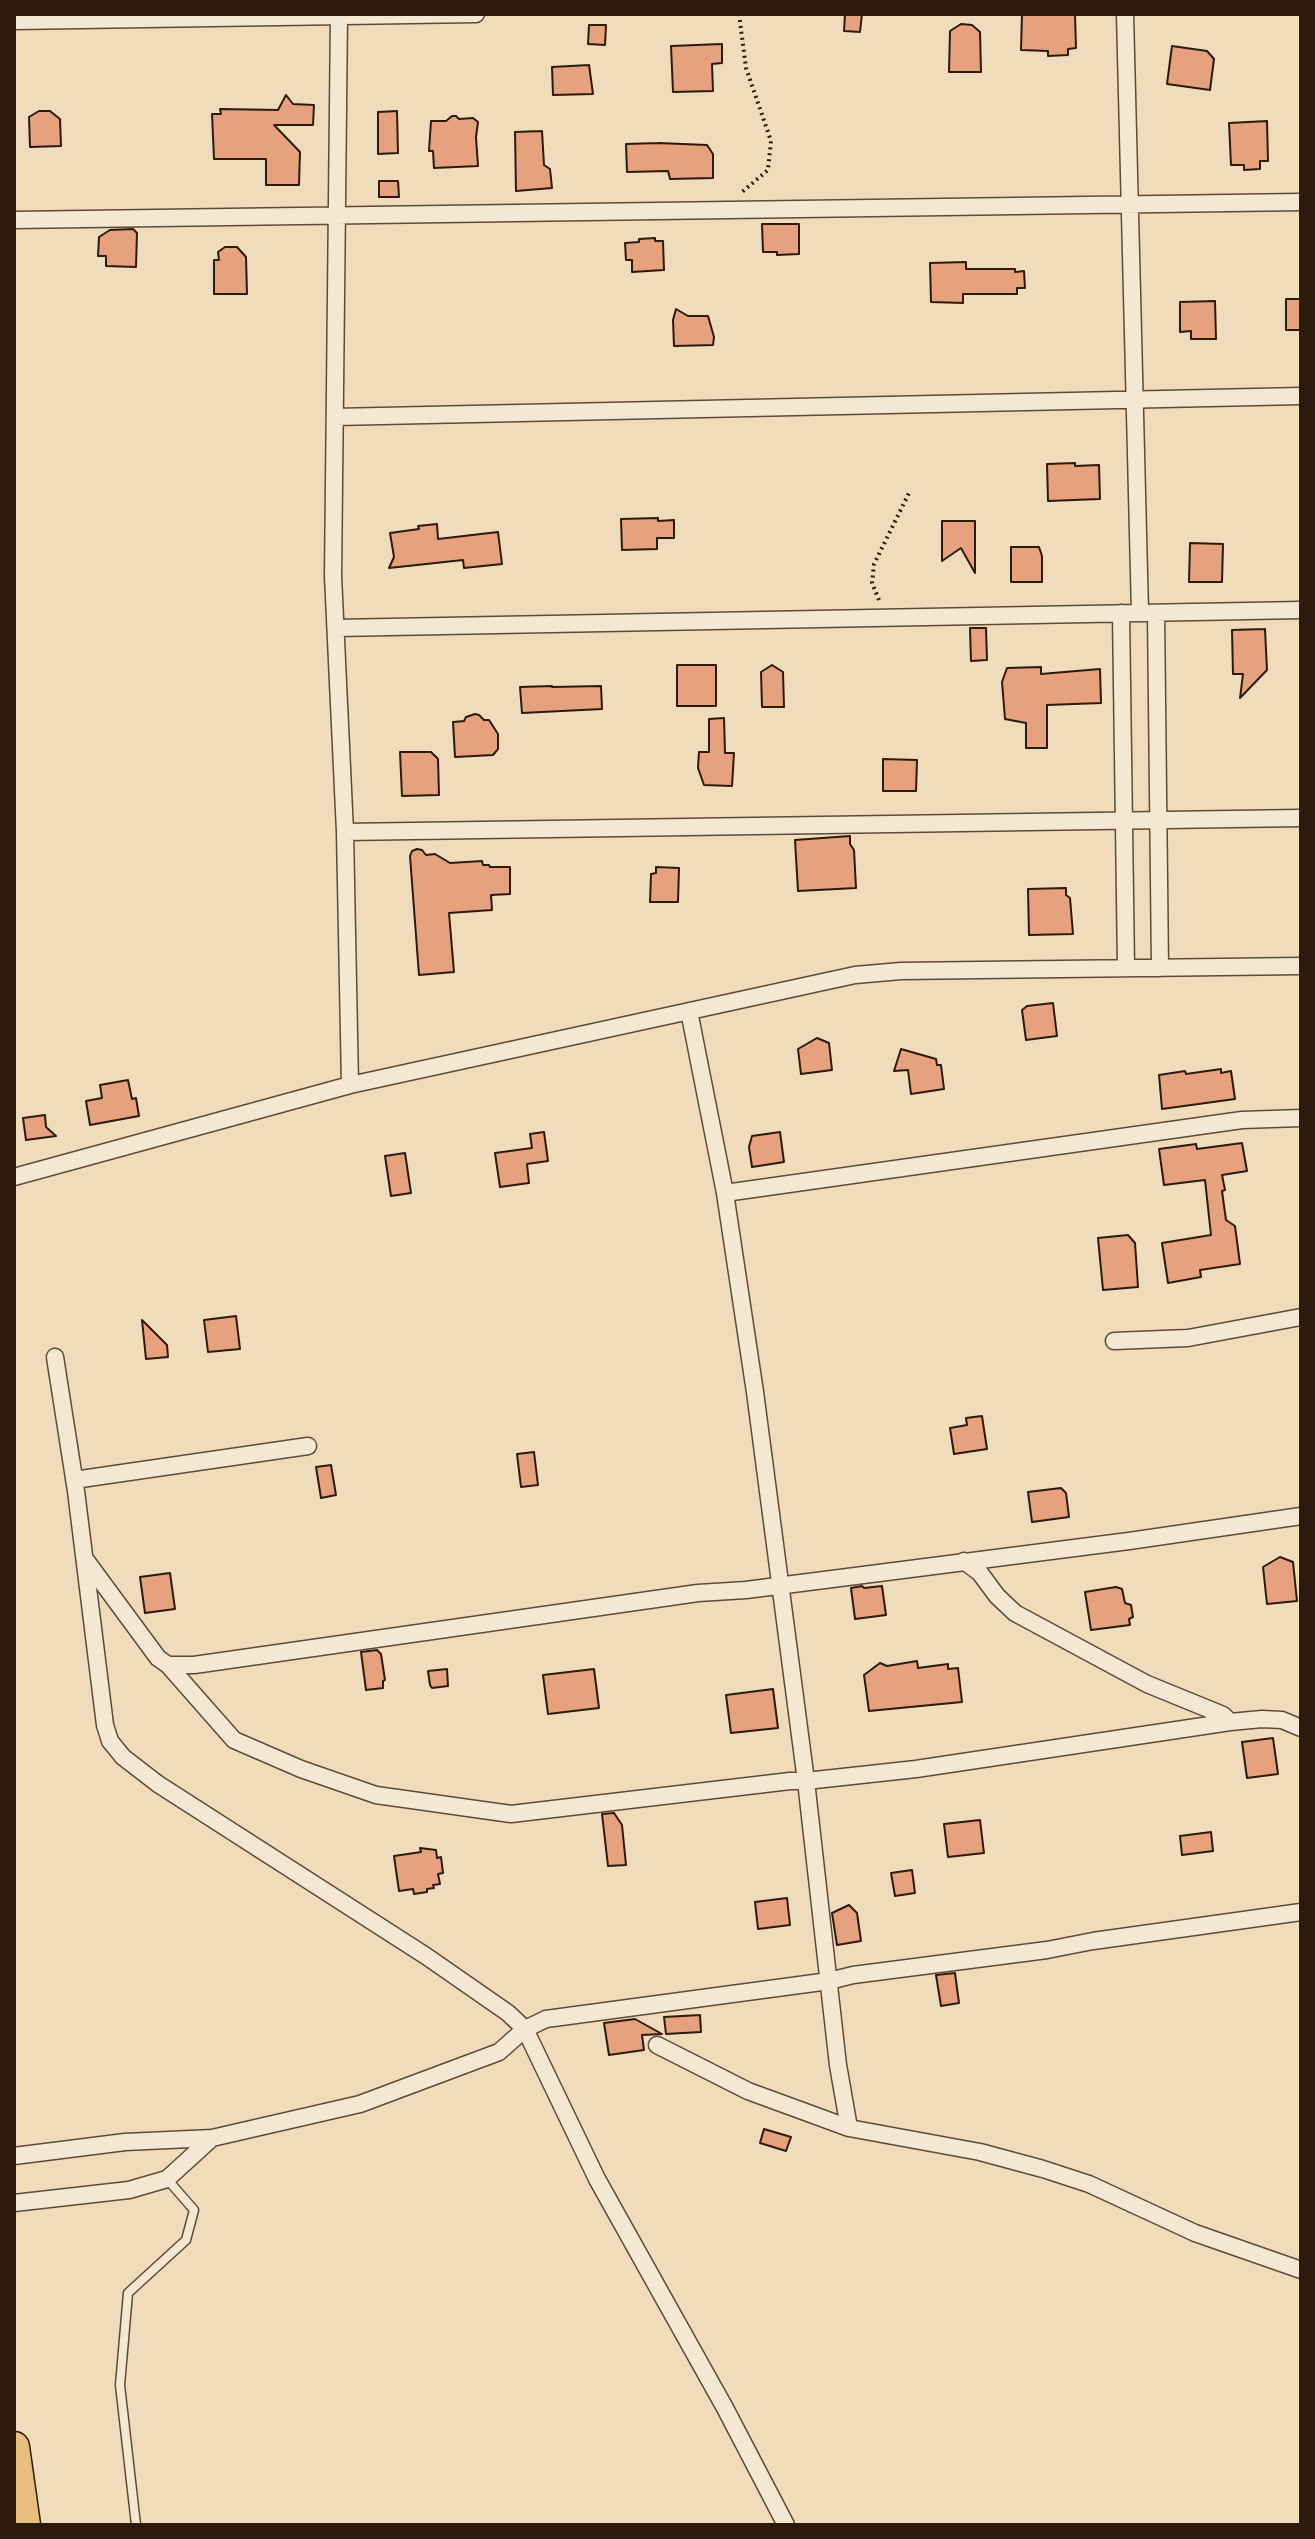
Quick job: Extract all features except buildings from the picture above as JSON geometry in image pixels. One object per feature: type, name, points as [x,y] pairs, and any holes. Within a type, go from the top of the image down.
[{"type":"highway","points":[[14,2447],[25,2525]]},
{"type":"street","points":[[14,21],[476,14]]},
{"type":"street","points":[[1125,14],[1135,399],[1158,820],[1160,968]]},
{"type":"street","points":[[339,15],[333,576],[345,832],[350,1085]]},
{"type":"street","points":[[14,220],[1301,202]]},
{"type":"street","points":[[335,417],[1301,396]]},
{"type":"street","points":[[336,628],[1301,610]]},
{"type":"street","points":[[1121,613],[1126,968]]},
{"type":"street","points":[[345,832],[1301,818]]},
{"type":"street","points":[[14,1177],[350,1085],[855,975],[901,971],[1301,966]]},
{"type":"street","points":[[689,1011],[725,1193],[755,1392],[806,1781],[838,2065],[849,2128]]},
{"type":"street","points":[[725,1193],[1242,1120],[1301,1118]]},
{"type":"street","points":[[1114,1341],[1188,1338],[1301,1317]]},
{"type":"street","points":[[55,1357],[105,1725],[110,1741],[123,1757],[158,1784],[426,1956],[508,2013],[525,2029],[597,2179],[725,2408],[786,2525]]},
{"type":"street","points":[[74,1480],[308,1446]]},
{"type":"street","points":[[168,1665],[194,1665],[317,1649],[698,1593],[1129,1541],[1301,1516]]},
{"type":"street","points":[[84,1557],[158,1658],[168,1665],[234,1740],[301,1769],[376,1795],[511,1814],[1022,1754],[1230,1722],[1282,1720],[1300,1729]]},
{"type":"street","points":[[964,1561],[980,1573],[1015,1613],[1147,1684],[1223,1715],[1230,1722]]},
{"type":"street","points":[[14,2156],[125,2142],[212,2138],[360,2104],[499,2052],[525,2029],[546,2019],[1301,1912]]},
{"type":"street","points":[[657,2045],[748,2091],[849,2128],[980,2152],[1043,2169],[1089,2184],[1195,2233],[1301,2270]]},
{"type":"street","points":[[14,2203],[129,2190],[167,2179],[212,2138]]},
{"type":"lane","points":[[136,2525],[120,2385],[128,2293],[186,2240],[194,2210],[167,2179]]},
{"type":"path","points":[[738,210],[743,191],[768,170],[771,141],[746,68],[739,14]]},
{"type":"path","points":[[886,618],[872,583],[874,564],[909,493]]}]
